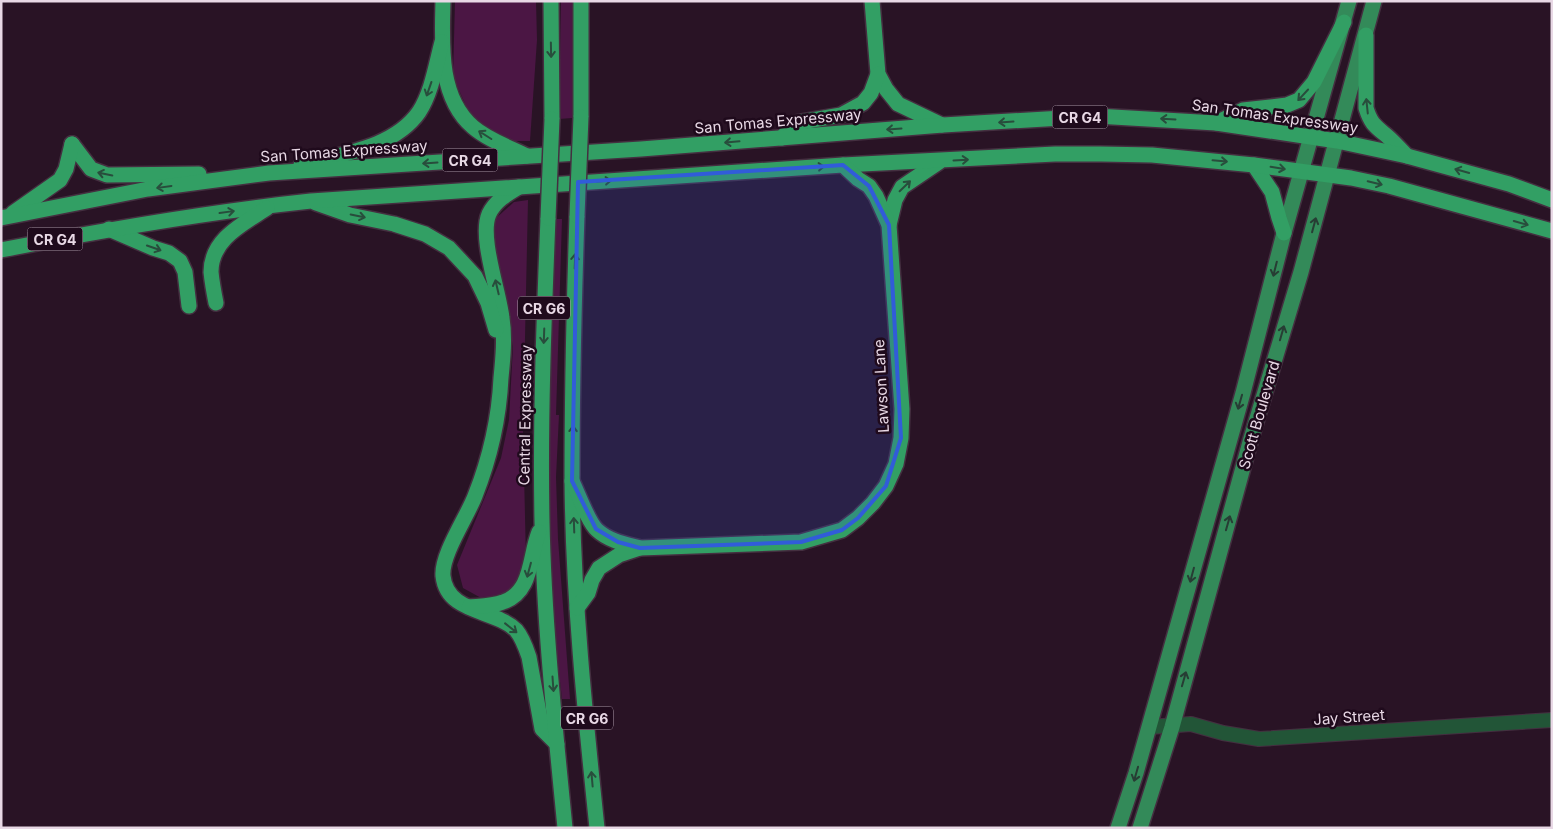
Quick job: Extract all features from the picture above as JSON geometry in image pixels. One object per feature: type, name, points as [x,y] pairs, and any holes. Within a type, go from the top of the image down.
[{"type":"highway","points":[[443,1],[442,42],[446,76],[453,101],[473,127],[492,139],[528,156]]},
{"type":"highway","name":"Central Expressway","points":[[551,1],[552,119],[541,399],[542,523],[557,744],[565,828]]},
{"type":"highway","name":"CR G6","points":[[581,1],[572,482],[577,608],[597,828]]},
{"type":"highway","points":[[872,1],[878,74],[886,89],[898,104],[943,126]]},
{"type":"highway","points":[[1216,123],[1243,110],[1287,105],[1299,100],[1314,82],[1344,22]]},
{"type":"highway","points":[[1366,35],[1366,108],[1368,116],[1376,128],[1387,135],[1407,156]]},
{"type":"highway","points":[[5,217],[60,180],[66,169],[72,144],[91,169],[107,175],[269,173],[369,146],[391,137],[406,126],[420,111],[429,89],[442,42]]},
{"type":"highway","points":[[782,138],[795,123],[841,115],[863,103],[878,74]]},
{"type":"highway","name":"San Tomas Expressway","points":[[5,217],[148,189],[269,173],[1096,116],[1216,123],[1312,137],[1407,156],[1509,184],[1552,200]]},
{"type":"highway","name":"CR G4","points":[[1,250],[109,229],[311,201],[843,165],[1079,154],[1152,155],[1254,164],[1327,174],[1389,186],[1552,231]]},
{"type":"highway","points":[[889,225],[902,187],[941,161]]},
{"type":"highway","points":[[1254,164],[1272,192],[1284,233]]},
{"type":"highway","points":[[843,165],[869,186],[875,194],[889,225]]},
{"type":"highway","points":[[520,186],[500,199],[492,207],[485,229],[502,320],[503,353],[500,400],[491,449],[475,496],[446,557],[443,576],[452,596],[467,607],[499,620],[516,631],[526,647],[529,657],[542,729],[557,744]]},
{"type":"highway","points":[[311,201],[350,215],[394,224],[424,234],[449,248],[474,276],[488,303],[503,353]]},
{"type":"highway","points":[[216,303],[211,272],[213,257],[219,245],[232,232],[270,206]]},
{"type":"highway","name":"Lawson Lane","points":[[640,548],[802,542],[842,530],[873,503],[886,486],[896,464],[901,438],[902,409],[889,225]]},
{"type":"highway","points":[[109,229],[153,248],[169,252],[180,262],[185,272],[189,306]]},
{"type":"highway","points":[[572,482],[596,529],[618,542],[640,548]]},
{"type":"highway","points":[[467,607],[504,602],[520,590],[526,582],[534,543],[542,523]]},
{"type":"highway","points":[[577,608],[588,593],[592,580],[599,568],[619,555],[640,548]]},
{"type":"main road","name":"Scott Boulevard","points":[[1118,828],[1128,801],[1246,383],[1284,233],[1349,1]]},
{"type":"main road","name":"Scott Boulevard","points":[[1140,828],[1172,727],[1250,442],[1301,272],[1374,1]]},
{"type":"street","name":"Jay Street","points":[[1149,727],[1172,727],[1191,724],[1224,733],[1259,739],[1552,720]]},
{"type":"highlighted area","points":[[843,165],[869,186],[889,225],[901,438],[886,486],[858,518],[842,530],[801,542],[640,548],[618,542],[596,529],[572,481],[578,182]]},
{"type":"shaded area","points":[[455,1],[536,1],[537,40],[530,141],[513,141],[490,131],[472,119],[453,77]]},
{"type":"shaded area","points":[[561,1],[575,1],[572,118],[559,119]]},
{"type":"shaded area","points":[[528,200],[523,430],[526,559],[520,582],[506,594],[483,599],[463,588],[457,565],[501,458],[509,420],[513,346],[495,251],[494,220],[514,202]]},
{"type":"shaded area","points":[[555,219],[562,219],[556,415],[559,415],[556,477],[558,539],[570,699],[562,699],[555,633],[549,532],[547,464],[549,351]]}]
